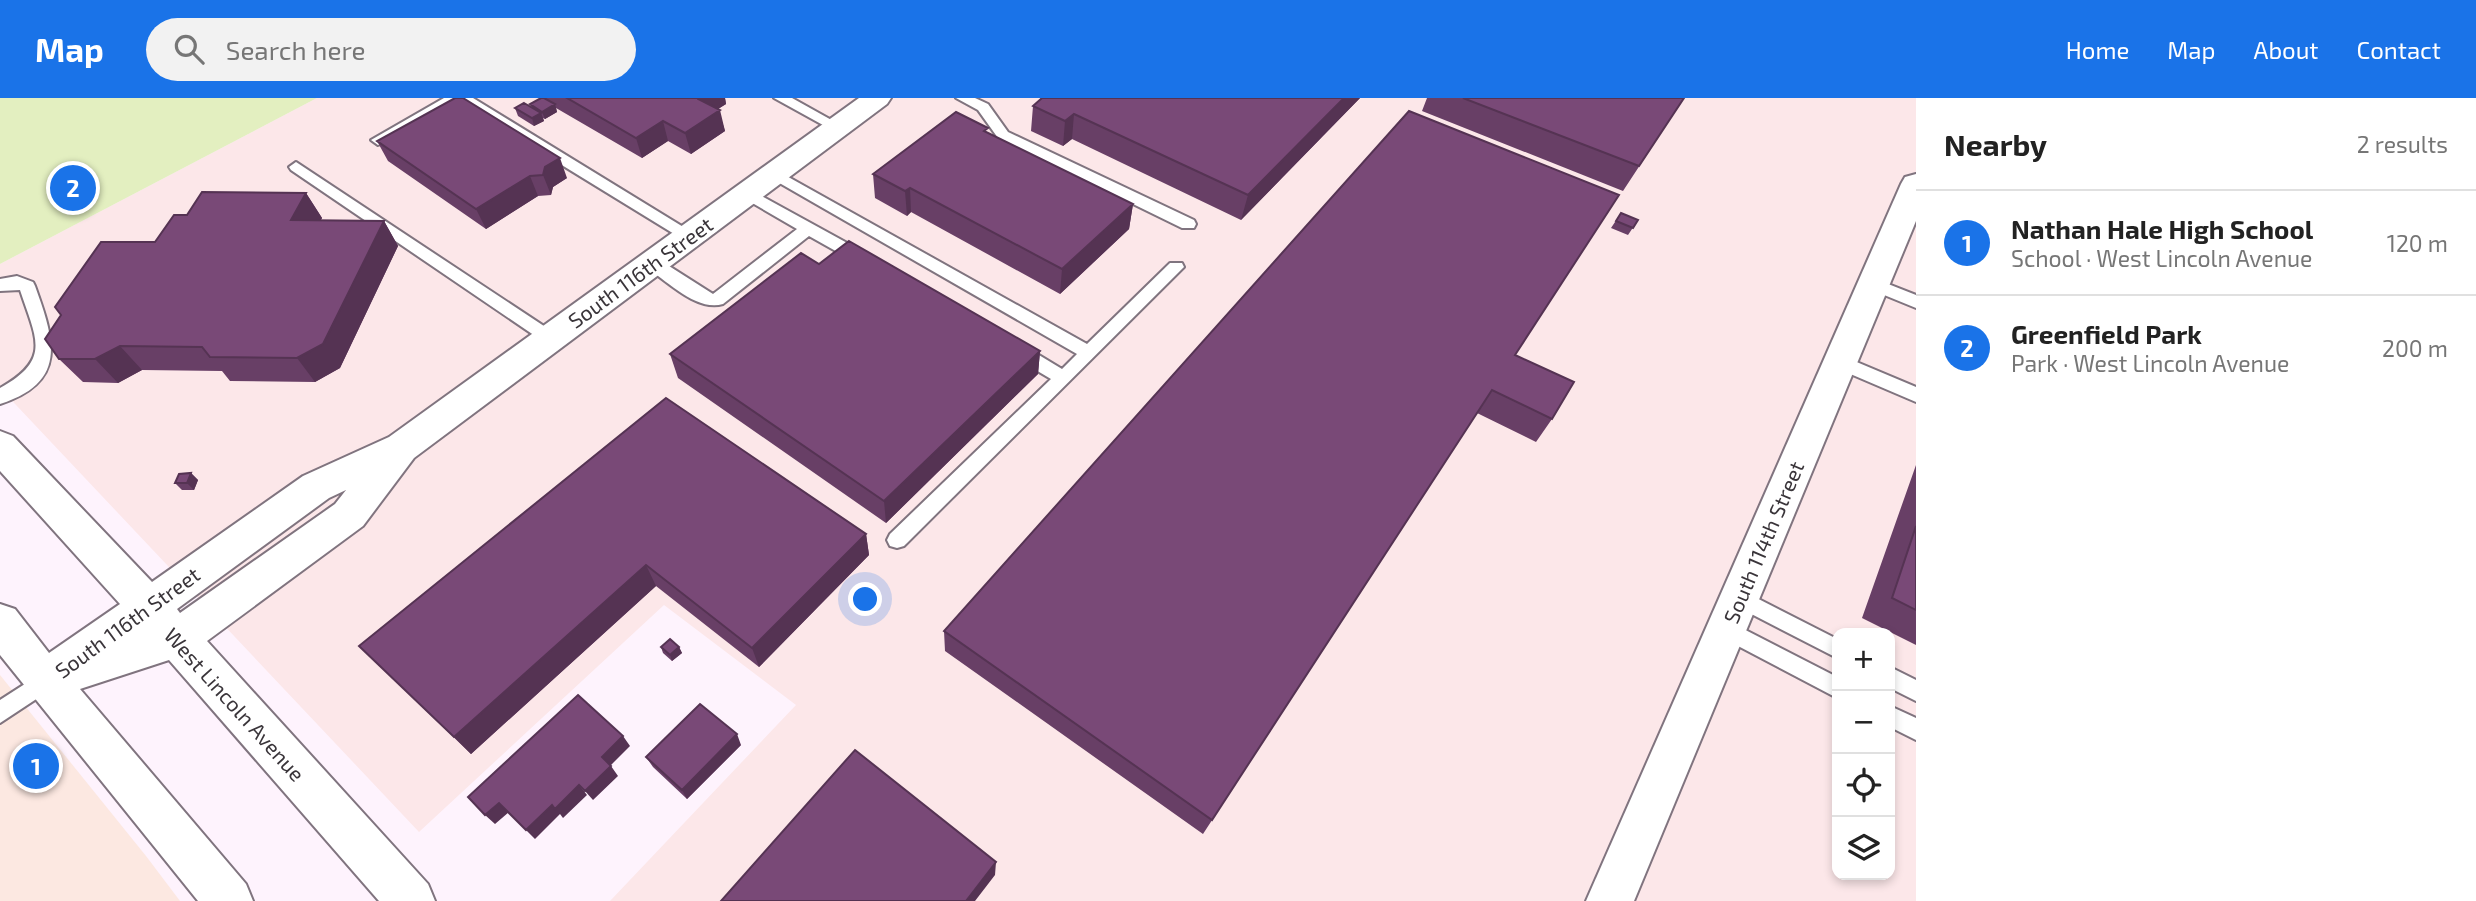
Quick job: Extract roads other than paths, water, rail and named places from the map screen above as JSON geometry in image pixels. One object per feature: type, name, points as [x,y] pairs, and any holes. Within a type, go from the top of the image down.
[{"type":"street","name":"South 116th Street","points":[[45,681],[316,486],[402,447],[877,98]]},
{"type":"street","name":"South 114th Street","points":[[1610,901],[1916,184]]},
{"type":"street","name":"West Lincoln Avenue","points":[[0,446],[148,606],[411,901]]},
{"type":"street","name":"South 116th Street","points":[[45,681],[177,639],[349,515],[402,447]]},
{"type":"street","points":[[0,622],[45,681],[229,901]]},
{"type":"lane","points":[[378,140],[455,98]]},
{"type":"lane","points":[[463,98],[690,236]]},
{"type":"lane","points":[[781,98],[837,127]]},
{"type":"lane","points":[[963,98],[983,107],[1003,135],[1188,224]]},
{"type":"lane","points":[[296,167],[550,338]]},
{"type":"lane","points":[[774,174],[1089,353]]},
{"type":"lane","points":[[747,193],[884,272]]},
{"type":"lane","points":[[652,263],[708,300],[717,300],[808,229]]},
{"type":"lane","points":[[897,540],[1176,267]]},
{"type":"lane","points":[[0,285],[17,282],[27,286],[45,344],[41,365],[34,375],[0,397]]},
{"type":"lane","points":[[1873,285],[1916,302]]},
{"type":"lane","points":[[1004,342],[1063,378]]},
{"type":"lane","points":[[1840,362],[1916,395]]},
{"type":"lane","points":[[1733,613],[1832,647]]},
{"type":"lane","points":[[1733,613],[1832,684]]},
{"type":"lane","points":[[1895,680],[1916,691]]},
{"type":"lane","points":[[0,713],[45,681]]},
{"type":"lane","points":[[1895,719],[1916,730]]},
{"type":"place","name":"Greenfield Park","points":[[73,188]]},
{"type":"place","name":"Nathan Hale High School","points":[[36,766]]}]
